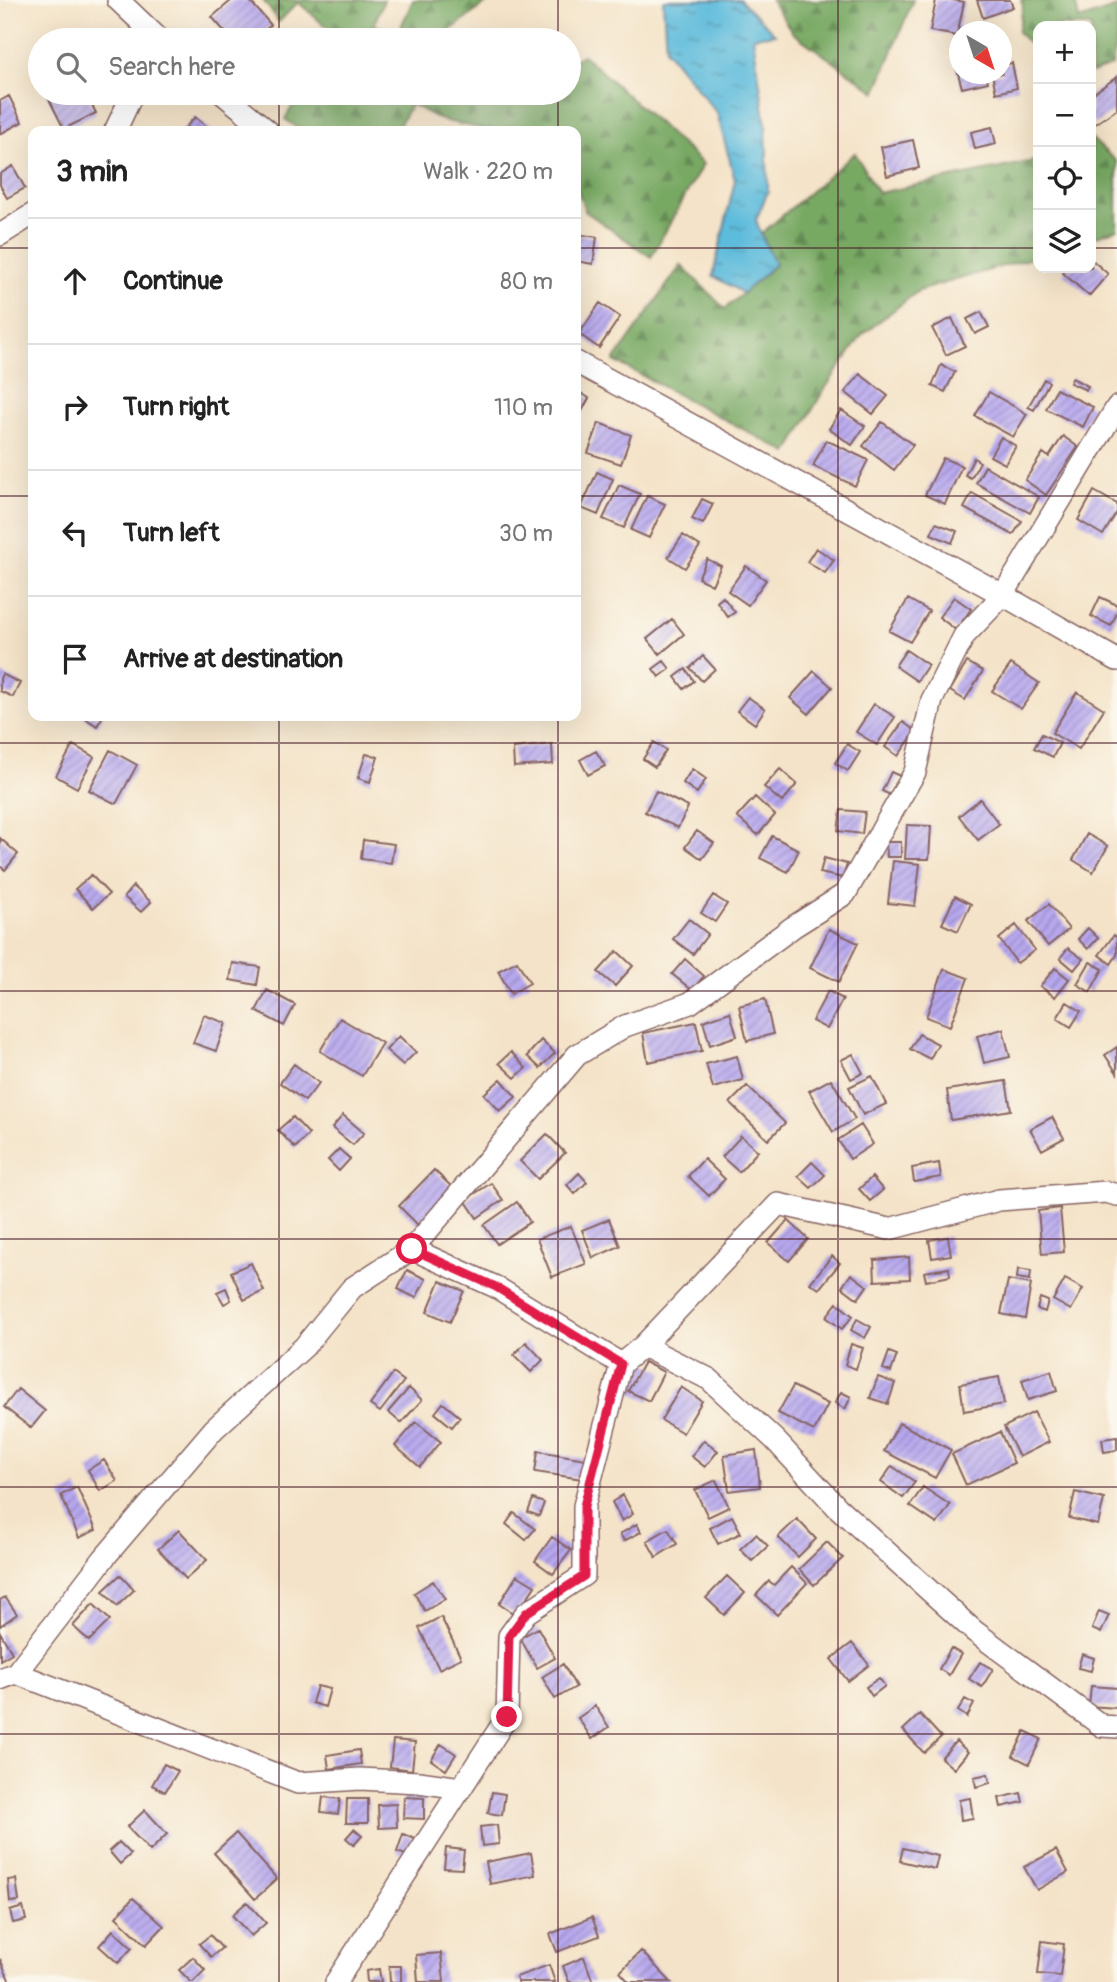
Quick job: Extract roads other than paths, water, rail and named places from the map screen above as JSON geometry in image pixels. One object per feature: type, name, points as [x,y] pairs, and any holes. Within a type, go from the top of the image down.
[{"type":"street","points":[[118,0],[147,28]]},
{"type":"street","points":[[117,126],[127,105]]},
{"type":"street","points":[[237,105],[262,126]]},
{"type":"street","points":[[0,235],[28,217]]},
{"type":"street","points":[[581,365],[1117,660]]},
{"type":"street","points":[[461,1788],[419,1782],[360,1779],[298,1783],[8,1676],[214,1429],[304,1347],[352,1288],[412,1249],[577,1055],[625,1026],[690,1003],[793,927],[845,894],[915,772],[932,700],[964,636],[1003,595],[1117,407]]},
{"type":"street","points":[[336,1982],[507,1717],[509,1636],[526,1613],[584,1576],[584,1506],[621,1364],[643,1346],[778,1204],[889,1229],[999,1200],[1106,1192],[1117,1195]]},
{"type":"street","points":[[412,1249],[496,1287],[621,1364]]},
{"type":"street","points":[[643,1346],[709,1379],[775,1440],[837,1507],[974,1631],[1102,1726],[1117,1727]]},
{"type":"water","points":[[665,0],[740,0],[775,34],[753,37],[766,125],[768,191],[756,220],[775,264],[743,293],[713,276],[735,180],[717,113],[666,50]]}]
